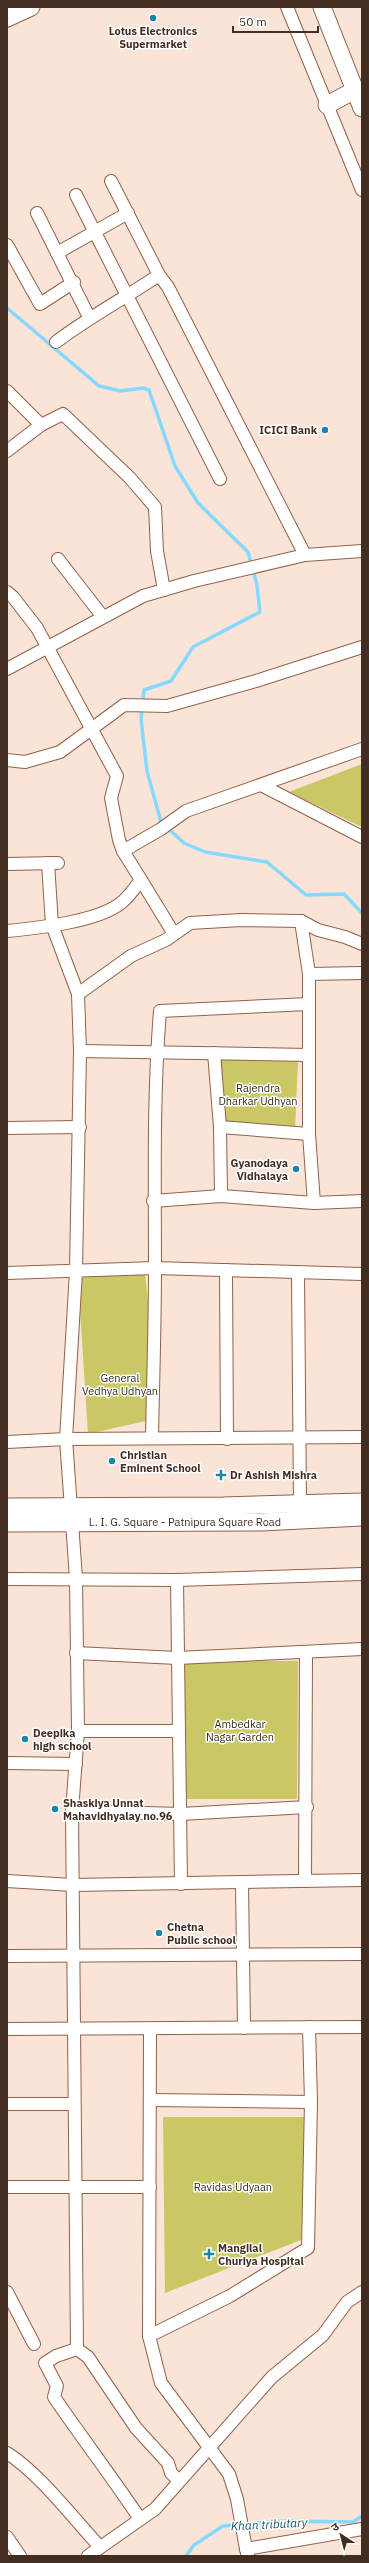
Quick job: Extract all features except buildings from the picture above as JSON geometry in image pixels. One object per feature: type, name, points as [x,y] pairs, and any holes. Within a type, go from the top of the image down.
[{"type":"main road","points":[[7,18],[31,7]]},
{"type":"main road","points":[[322,7],[362,108]]},
{"type":"main road","points":[[327,104],[355,90]]},
{"type":"main road","name":"L. I. G. Square - Patnipura Square Road","points":[[7,1523],[72,1514],[362,1502]]},
{"type":"main road","name":"L. I. G. Square - Patnipura Square Road","points":[[7,1507],[72,1514],[261,1522],[362,1517]]},
{"type":"street","points":[[287,7],[362,190]]},
{"type":"street","points":[[111,181],[159,275],[168,287],[305,555]]},
{"type":"street","points":[[76,195],[220,480]]},
{"type":"street","points":[[37,213],[57,253],[74,282],[89,317]]},
{"type":"street","points":[[57,253],[128,213]]},
{"type":"street","points":[[7,245],[40,304],[74,282]]},
{"type":"street","points":[[56,342],[89,317],[128,297],[159,275]]},
{"type":"street","points":[[7,391],[41,425]]},
{"type":"street","points":[[7,451],[41,425],[63,414],[130,478],[155,507],[157,551],[164,590]]},
{"type":"street","points":[[7,669],[49,648],[143,596],[305,555],[362,551]]},
{"type":"street","points":[[58,559],[103,617]]},
{"type":"street","points":[[7,592],[14,597],[37,628],[49,648],[93,728],[117,776],[111,798],[123,850],[174,934]]},
{"type":"street","points":[[7,760],[24,762],[47,757],[60,752],[124,705],[167,706],[256,682],[362,648]]},
{"type":"street","points":[[123,850],[161,829],[186,811],[362,749]]},
{"type":"street","points":[[261,785],[362,837]]},
{"type":"street","points":[[7,864],[53,863],[52,925],[78,994],[80,1127],[76,1271],[66,1439],[76,1578],[78,1730],[72,1811],[77,2349]]},
{"type":"street","points":[[7,931],[52,925],[108,910],[121,903],[141,880]]},
{"type":"street","points":[[78,994],[131,956],[174,934],[190,923],[241,920],[301,921],[318,930],[345,937],[362,944]]},
{"type":"street","points":[[301,921],[308,974],[309,1134],[314,1203]]},
{"type":"street","points":[[308,974],[362,973]]},
{"type":"street","points":[[152,1438],[155,1268],[153,1201],[156,1054],[160,1011],[309,1004]]},
{"type":"street","points":[[80,1051],[156,1054],[214,1053],[309,1055]]},
{"type":"street","points":[[214,1053],[220,1127],[221,1196]]},
{"type":"street","points":[[7,1128],[80,1127]]},
{"type":"street","points":[[220,1127],[309,1134]]},
{"type":"street","points":[[153,1201],[221,1196],[314,1203],[362,1201]]},
{"type":"street","points":[[7,1273],[155,1268],[362,1274]]},
{"type":"street","points":[[226,1270],[227,1439]]},
{"type":"street","points":[[298,1273],[300,1504]]},
{"type":"street","points":[[7,1442],[66,1439],[362,1437]]},
{"type":"street","points":[[7,1578],[177,1580],[362,1574]]},
{"type":"street","points":[[177,1580],[181,1884]]},
{"type":"street","points":[[76,1653],[177,1658],[362,1649]]},
{"type":"street","points":[[305,1881],[307,1806],[306,1652]]},
{"type":"street","points":[[78,1730],[178,1731]]},
{"type":"street","points":[[7,1763],[76,1764]]},
{"type":"street","points":[[72,1811],[180,1814],[307,1806]]},
{"type":"street","points":[[7,1881],[73,1885],[362,1880]]},
{"type":"street","points":[[242,1883],[244,2028]]},
{"type":"street","points":[[7,1956],[362,1954]]},
{"type":"street","points":[[149,2336],[230,2296],[308,2248],[311,2102],[309,2027]]},
{"type":"street","points":[[7,2029],[150,2030],[362,2027]]},
{"type":"street","points":[[150,2030],[151,2100],[149,2336],[161,2383],[229,2474],[239,2509],[246,2549],[362,2529]]},
{"type":"street","points":[[151,2100],[311,2102]]},
{"type":"street","points":[[7,2104],[74,2104]]},
{"type":"street","points":[[7,2187],[150,2187]]},
{"type":"street","points":[[7,2292],[34,2344]]},
{"type":"street","points":[[88,2556],[154,2509],[178,2480],[272,2377],[323,2335],[347,2302],[362,2292]]},
{"type":"street","points":[[77,2349],[88,2357],[136,2428],[168,2463],[171,2473],[178,2480]]},
{"type":"street","points":[[77,2349],[56,2356],[45,2363],[57,2386],[54,2396],[80,2436],[110,2474],[140,2519]]},
{"type":"street","points":[[7,2453],[37,2480],[100,2547]]},
{"type":"street","points":[[7,2537],[20,2556]]},
{"type":"green space","points":[[362,764],[362,827],[289,792]]},
{"type":"green space","name":"Rajendra Dharkar Udhyan","points":[[220,1058],[298,1060],[295,1131],[218,1128]]},
{"type":"green space","name":"General Vedhya Udhyan","points":[[145,1272],[159,1418],[88,1434],[78,1278]]},
{"type":"green space","name":"Ambedkar Nagar Garden","points":[[183,1661],[298,1661],[297,1799],[182,1799]]},
{"type":"green space","name":"Ravidas Udyaan","points":[[163,2117],[306,2117],[301,2240],[165,2293]]},
{"type":"waterway","points":[[7,308],[99,386],[121,391],[143,388],[149,390],[175,466],[198,503],[248,552],[257,585],[260,612],[193,647],[171,681],[144,690],[141,719],[147,771],[161,822],[184,843],[205,852],[267,862],[306,895],[344,894],[362,913]]},
{"type":"waterway","name":"Khan tributary","points":[[186,2556],[194,2545],[223,2526],[285,2521],[353,2522],[362,2516]]},
{"type":"place","name":"Lotus Electronics Supermarket","points":[[153,18]]},
{"type":"place","name":"ICICI Bank","points":[[325,430]]},
{"type":"place","name":"Gyanodaya Vidhalaya","points":[[296,1169]]},
{"type":"place","name":"Christian Eminent School","points":[[112,1461]]},
{"type":"place","name":"Dr Ashish Mishra","points":[[221,1475]]},
{"type":"place","name":"Deepika high school","points":[[25,1739]]},
{"type":"place","name":"Shaskiya Unnat Mahavidhyalay no.96","points":[[55,1809]]},
{"type":"place","name":"Chetna Public school","points":[[159,1933]]},
{"type":"place","name":"Mangilal Churiya Hospital","points":[[209,2254]]}]
